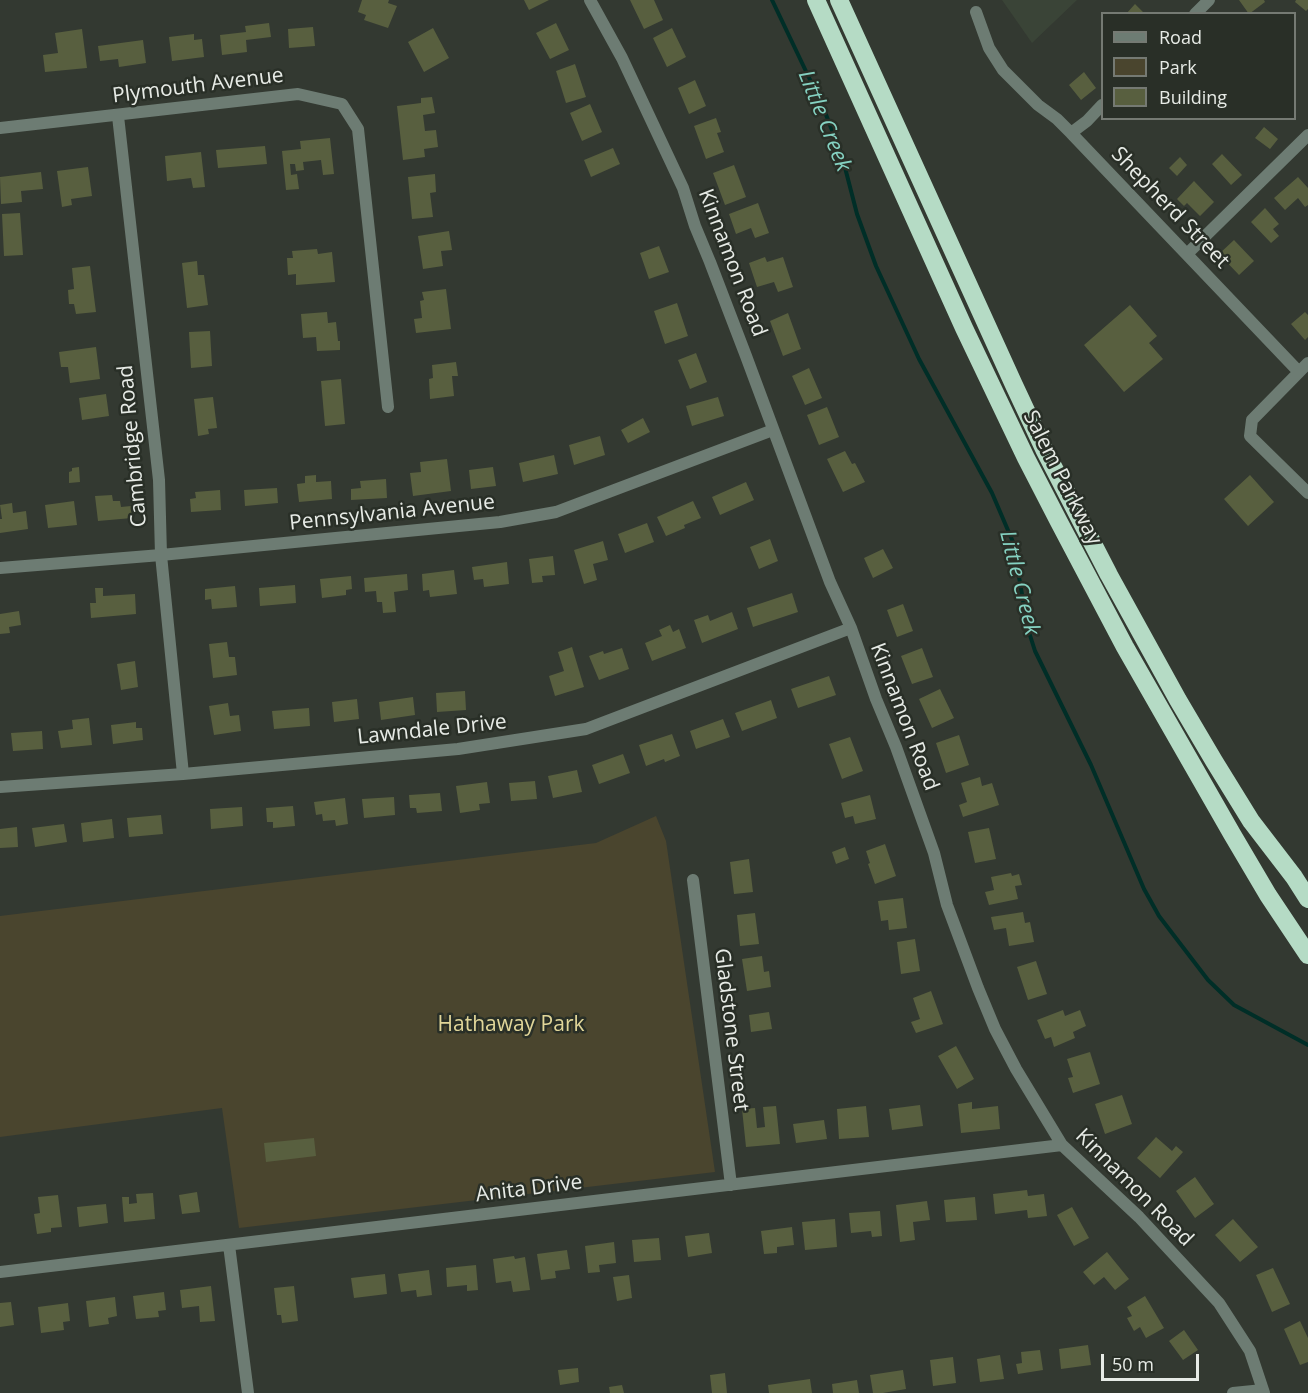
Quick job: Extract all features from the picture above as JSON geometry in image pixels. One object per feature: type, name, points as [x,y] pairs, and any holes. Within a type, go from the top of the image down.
[{"type":"highway","name":"Salem Parkway","points":[[816,0],[969,338],[1064,532],[1125,647],[1214,803],[1268,895],[1308,955]]},
{"type":"highway","name":"Salem Parkway","points":[[839,0],[996,348],[1109,575],[1214,761],[1251,821],[1308,899]]},
{"type":"street","name":"Kinnamon Road","points":[[590,0],[622,58],[683,188],[694,226],[714,272],[830,582],[851,628],[896,747],[934,853],[947,905],[995,1029],[1016,1069],[1062,1145],[1139,1217],[1219,1303],[1250,1351],[1263,1391]]},
{"type":"street","points":[[1197,12],[1209,0]]},
{"type":"street","name":"Shepherd Street","points":[[976,12],[989,48],[1003,70],[1038,105],[1057,119],[1187,254],[1303,367]]},
{"type":"street","name":"Plymouth Avenue","points":[[0,128],[298,94],[342,104],[358,129],[388,407]]},
{"type":"street","points":[[1071,133],[1101,106]]},
{"type":"street","name":"Cambridge Road","points":[[118,116],[159,480],[161,555],[183,774]]},
{"type":"street","points":[[1187,254],[1308,135]]},
{"type":"street","points":[[1303,367],[1252,420],[1250,436],[1308,493]]},
{"type":"street","name":"Pennsylvania Avenue","points":[[0,568],[161,555],[500,522],[556,513],[773,430]]},
{"type":"street","name":"Lawndale Drive","points":[[0,787],[183,774],[458,749],[586,729],[851,628]]},
{"type":"street","name":"Gladstone Street","points":[[693,880],[731,1185]]},
{"type":"street","name":"Anita Drive","points":[[0,1272],[1062,1145]]},
{"type":"street","points":[[229,1245],[248,1393]]},
{"type":"street","points":[[1233,1393],[1263,1391]]},
{"type":"shaded area","points":[[1002,0],[1077,0],[1032,43]]},
{"type":"green space","name":"Hathaway Park","points":[[656,816],[666,841],[715,1172],[239,1228],[222,1108],[0,1137],[0,916],[596,843]]},
{"type":"building","points":[[362,0],[389,0],[388,3],[397,6],[388,28],[364,20],[366,15],[358,12]]},
{"type":"building","points":[[524,0],[549,0],[529,10]]},
{"type":"building","points":[[630,0],[654,0],[663,20],[644,29]]},
{"type":"building","points":[[1239,0],[1264,0],[1265,2],[1252,12],[1248,12]]},
{"type":"building","points":[[1296,0],[1308,0],[1308,9],[1306,11],[1295,2]]},
{"type":"building","points":[[1135,4],[1143,12],[1128,12]]},
{"type":"building","points":[[269,23],[271,37],[246,40],[247,52],[222,55],[220,35],[246,32],[245,26]]},
{"type":"building","points":[[556,23],[569,50],[550,59],[536,33]]},
{"type":"building","points":[[313,27],[315,46],[289,48],[288,29]]},
{"type":"building","points":[[433,28],[449,58],[424,72],[408,42]]},
{"type":"building","points":[[672,28],[686,57],[667,67],[653,38]]},
{"type":"building","points":[[82,29],[87,68],[45,72],[43,55],[58,53],[55,33]]},
{"type":"building","points":[[194,34],[194,40],[202,39],[204,57],[172,61],[169,37]]},
{"type":"building","points":[[143,40],[146,63],[119,67],[118,59],[100,61],[98,46]]},
{"type":"building","points":[[575,64],[586,97],[566,103],[556,71]]},
{"type":"building","points":[[1084,72],[1096,88],[1081,100],[1069,85]]},
{"type":"building","points":[[695,80],[706,106],[689,114],[678,88]]},
{"type":"building","points":[[432,97],[435,113],[423,115],[425,131],[436,130],[438,147],[424,149],[425,157],[403,160],[397,106],[421,103],[421,98]]},
{"type":"building","points":[[590,104],[602,132],[582,141],[570,113]]},
{"type":"building","points":[[716,118],[721,132],[717,133],[724,152],[706,159],[694,126]]},
{"type":"building","points":[[1264,127],[1278,139],[1270,149],[1255,138]]},
{"type":"building","points":[[330,138],[334,174],[323,175],[321,160],[303,162],[304,170],[296,171],[295,164],[290,164],[291,175],[297,174],[299,189],[286,190],[282,151],[301,149],[300,141]]},
{"type":"building","points":[[265,146],[267,164],[218,168],[216,150]]},
{"type":"building","points":[[613,148],[620,164],[591,177],[584,160]]},
{"type":"building","points":[[201,152],[205,187],[193,188],[191,178],[167,181],[165,156]]},
{"type":"building","points":[[1222,154],[1242,175],[1231,185],[1212,164]]},
{"type":"building","points":[[1180,157],[1187,165],[1177,176],[1169,168]]},
{"type":"building","points":[[734,165],[746,197],[725,205],[713,173]]},
{"type":"building","points":[[88,167],[92,196],[71,199],[72,205],[62,207],[57,171]]},
{"type":"building","points":[[41,172],[43,189],[21,191],[22,202],[1,204],[0,177]]},
{"type":"building","points":[[435,174],[436,192],[430,193],[433,217],[412,219],[408,177]]},
{"type":"building","points":[[1298,177],[1308,188],[1308,205],[1305,207],[1298,198],[1285,210],[1274,198]]},
{"type":"building","points":[[1194,181],[1214,202],[1200,216],[1187,203],[1184,206],[1177,199]]},
{"type":"building","points":[[758,203],[769,233],[755,238],[751,228],[736,234],[729,214]]},
{"type":"building","points":[[1265,208],[1279,224],[1273,229],[1279,236],[1271,243],[1251,222]]},
{"type":"building","points":[[20,213],[23,255],[4,256],[2,214]]},
{"type":"building","points":[[449,231],[452,250],[441,251],[443,266],[423,269],[418,236]]},
{"type":"building","points":[[1234,240],[1254,261],[1239,275],[1219,254]]},
{"type":"building","points":[[659,246],[669,272],[649,279],[640,253]]},
{"type":"building","points":[[317,249],[318,254],[332,252],[335,282],[296,285],[296,274],[288,275],[287,258],[293,258],[292,251]]},
{"type":"building","points":[[765,257],[767,262],[783,257],[793,287],[778,292],[774,282],[757,287],[749,263]]},
{"type":"building","points":[[197,261],[198,275],[204,275],[208,305],[187,308],[182,263]]},
{"type":"building","points":[[90,266],[96,312],[76,314],[74,304],[69,304],[68,290],[74,289],[72,268]]},
{"type":"building","points":[[446,289],[451,329],[416,333],[414,319],[422,318],[420,301],[424,300],[422,292]]},
{"type":"building","points":[[677,303],[688,336],[665,344],[654,311]]},
{"type":"building","points":[[1130,305],[1157,336],[1149,343],[1163,359],[1124,392],[1084,345]]},
{"type":"building","points":[[327,312],[328,323],[336,322],[340,350],[317,351],[316,337],[303,338],[301,314]]},
{"type":"building","points":[[1305,312],[1308,315],[1308,337],[1305,340],[1291,324]]},
{"type":"building","points":[[788,313],[801,349],[783,356],[770,321]]},
{"type":"building","points":[[210,331],[212,366],[191,368],[189,332]]},
{"type":"building","points":[[96,347],[100,379],[70,383],[68,367],[61,367],[59,352]]},
{"type":"building","points":[[696,353],[707,382],[690,389],[678,360]]},
{"type":"building","points":[[456,362],[458,376],[452,376],[454,396],[430,399],[429,379],[433,378],[432,365]]},
{"type":"building","points":[[809,368],[822,398],[805,405],[792,376]]},
{"type":"building","points":[[341,379],[345,424],[325,426],[321,381]]},
{"type":"building","points":[[106,394],[109,416],[82,420],[79,398]]},
{"type":"building","points":[[213,397],[217,428],[208,429],[209,434],[198,436],[194,399]]},
{"type":"building","points":[[718,397],[724,416],[692,426],[686,406]]},
{"type":"building","points":[[827,407],[839,437],[819,445],[807,415]]},
{"type":"building","points":[[643,418],[650,432],[628,443],[621,430]]},
{"type":"building","points":[[600,436],[605,455],[574,465],[569,445]]},
{"type":"building","points":[[845,451],[852,464],[855,463],[865,482],[843,492],[827,459]]},
{"type":"building","points":[[554,455],[558,474],[523,482],[519,463]]},
{"type":"building","points":[[447,459],[451,491],[413,496],[410,473],[421,472],[420,462]]},
{"type":"building","points":[[79,467],[80,482],[69,483],[69,472],[72,468]]},
{"type":"building","points":[[493,467],[496,486],[471,489],[469,470]]},
{"type":"building","points":[[316,475],[316,482],[331,481],[332,499],[299,502],[297,484],[305,483],[305,476]]},
{"type":"building","points":[[1250,475],[1274,502],[1248,526],[1224,499]]},
{"type":"building","points":[[386,479],[387,498],[351,500],[351,489],[361,488],[360,481]]},
{"type":"building","points":[[746,482],[754,500],[720,515],[712,497]]},
{"type":"building","points":[[277,488],[278,503],[245,506],[244,490]]},
{"type":"building","points":[[220,490],[221,510],[191,512],[190,499],[196,498],[195,492]]},
{"type":"building","points":[[112,495],[113,501],[120,501],[121,507],[131,506],[132,518],[98,521],[95,496]]},
{"type":"building","points":[[74,501],[77,525],[48,528],[45,505]]},
{"type":"building","points":[[693,501],[701,518],[666,536],[657,517]]},
{"type":"building","points":[[12,503],[13,513],[26,511],[28,529],[0,533],[0,519],[2,519],[0,505]]},
{"type":"building","points":[[647,523],[654,542],[625,553],[618,534]]},
{"type":"building","points":[[770,539],[778,561],[759,569],[750,547]]},
{"type":"building","points":[[603,541],[608,560],[593,564],[597,580],[584,584],[574,550]]},
{"type":"building","points":[[883,549],[893,568],[873,578],[864,558]]},
{"type":"building","points":[[553,556],[555,575],[542,576],[543,582],[532,583],[529,559]]},
{"type":"building","points":[[507,562],[509,584],[484,587],[483,579],[474,580],[472,567]]},
{"type":"building","points":[[454,570],[457,594],[430,597],[429,590],[423,591],[422,574]]},
{"type":"building","points":[[407,574],[408,590],[394,592],[396,612],[383,613],[382,602],[377,602],[376,591],[365,592],[364,578]]},
{"type":"building","points":[[351,576],[352,589],[346,590],[346,595],[322,598],[320,579]]},
{"type":"building","points":[[295,585],[296,603],[260,606],[259,588]]},
{"type":"building","points":[[235,586],[237,607],[212,609],[211,599],[205,600],[205,589]]},
{"type":"building","points":[[95,588],[103,588],[103,596],[135,594],[136,614],[91,618],[90,603],[96,603]]},
{"type":"building","points":[[792,593],[798,612],[753,627],[747,608]]},
{"type":"building","points":[[903,604],[913,631],[897,637],[887,610]]},
{"type":"building","points":[[19,611],[21,625],[9,627],[10,633],[0,634],[0,614]]},
{"type":"building","points":[[732,612],[738,629],[702,643],[694,620],[708,615],[710,621]]},
{"type":"building","points":[[670,625],[673,632],[679,629],[686,648],[652,661],[645,643],[662,636],[659,630]]},
{"type":"building","points":[[227,642],[229,657],[235,657],[237,675],[213,678],[209,644]]},
{"type":"building","points":[[572,647],[584,687],[555,696],[549,676],[564,671],[558,652]]},
{"type":"building","points":[[622,648],[629,669],[599,680],[589,656]]},
{"type":"building","points":[[922,648],[933,677],[912,684],[901,656]]},
{"type":"building","points":[[135,661],[138,687],[121,690],[117,664]]},
{"type":"building","points":[[829,676],[836,695],[798,708],[791,689]]},
{"type":"building","points":[[940,689],[954,718],[932,728],[919,699]]},
{"type":"building","points":[[465,691],[466,710],[437,712],[436,693]]},
{"type":"building","points":[[413,697],[415,715],[381,720],[379,702]]},
{"type":"building","points":[[357,699],[359,719],[334,722],[332,702]]},
{"type":"building","points":[[771,700],[777,718],[742,731],[735,713]]},
{"type":"building","points":[[228,703],[230,716],[239,715],[241,731],[214,735],[209,706]]},
{"type":"building","points":[[309,708],[310,726],[274,729],[272,711]]},
{"type":"building","points":[[89,718],[92,745],[61,748],[58,731],[73,729],[72,720]]},
{"type":"building","points":[[723,719],[730,737],[696,749],[690,731]]},
{"type":"building","points":[[136,722],[136,728],[142,728],[143,740],[113,744],[111,725]]},
{"type":"building","points":[[42,731],[43,749],[13,751],[11,733]]},
{"type":"building","points":[[672,734],[680,756],[646,766],[639,745]]},
{"type":"building","points":[[959,735],[969,765],[946,773],[936,743]]},
{"type":"building","points":[[850,737],[863,771],[842,779],[829,744]]},
{"type":"building","points":[[623,754],[630,773],[599,784],[592,765]]},
{"type":"building","points":[[577,770],[582,792],[553,798],[548,776]]},
{"type":"building","points":[[980,777],[982,786],[992,783],[999,805],[963,817],[959,805],[967,802],[961,783]]},
{"type":"building","points":[[535,781],[537,799],[511,801],[509,783]]},
{"type":"building","points":[[487,782],[490,803],[479,804],[480,810],[460,813],[456,786]]},
{"type":"building","points":[[440,793],[442,811],[417,813],[416,808],[410,808],[409,795]]},
{"type":"building","points":[[870,795],[876,819],[855,824],[853,816],[845,818],[841,803]]},
{"type":"building","points":[[394,797],[395,815],[364,818],[362,799]]},
{"type":"building","points":[[345,798],[348,824],[336,826],[335,820],[323,821],[322,814],[316,815],[314,802]]},
{"type":"building","points":[[293,806],[295,826],[273,828],[273,822],[267,822],[266,808]]},
{"type":"building","points":[[242,807],[243,826],[211,829],[210,809]]},
{"type":"building","points":[[161,815],[163,834],[129,837],[127,818]]},
{"type":"building","points":[[112,819],[114,838],[83,842],[81,823]]},
{"type":"building","points":[[64,824],[67,842],[35,847],[32,828]]},
{"type":"building","points":[[17,827],[18,847],[0,848],[0,829]]},
{"type":"building","points":[[989,828],[996,859],[975,863],[968,832]]},
{"type":"building","points":[[885,844],[896,876],[875,884],[866,851]]},
{"type":"building","points":[[845,847],[849,859],[836,864],[832,852]]},
{"type":"building","points":[[749,859],[753,892],[734,894],[730,862]]},
{"type":"building","points":[[1011,873],[1012,876],[1019,874],[1022,885],[1015,886],[1018,899],[989,905],[985,892],[994,890],[991,877]]},
{"type":"building","points":[[903,898],[907,928],[889,930],[888,920],[881,921],[878,901]]},
{"type":"building","points":[[1023,912],[1025,923],[1030,922],[1034,942],[1009,946],[1006,928],[994,930],[991,917]]},
{"type":"building","points":[[755,913],[759,944],[740,946],[737,915]]},
{"type":"building","points":[[915,939],[920,971],[901,974],[897,942]]},
{"type":"building","points":[[762,956],[764,972],[769,971],[771,987],[747,991],[742,959]]},
{"type":"building","points":[[1036,961],[1047,994],[1028,1000],[1017,967]]},
{"type":"building","points":[[931,991],[943,1024],[916,1033],[911,1022],[920,1019],[913,998]]},
{"type":"building","points":[[1063,1010],[1065,1016],[1080,1010],[1086,1026],[1073,1032],[1075,1038],[1054,1047],[1051,1037],[1045,1039],[1037,1020]]},
{"type":"building","points":[[769,1012],[772,1029],[751,1032],[749,1015]]},
{"type":"building","points":[[956,1046],[974,1079],[957,1089],[938,1056]]},
{"type":"building","points":[[1090,1052],[1100,1084],[1073,1093],[1068,1078],[1073,1077],[1067,1059]]},
{"type":"building","points":[[1122,1095],[1132,1124],[1105,1134],[1095,1104]]},
{"type":"building","points":[[972,1102],[972,1109],[998,1106],[1000,1129],[961,1133],[958,1104]]},
{"type":"building","points":[[920,1105],[923,1126],[892,1130],[889,1109]]},
{"type":"building","points":[[776,1106],[780,1144],[746,1147],[742,1109],[755,1108],[757,1128],[765,1127],[763,1107]]},
{"type":"building","points":[[866,1106],[869,1137],[839,1139],[837,1109]]},
{"type":"building","points":[[824,1120],[827,1139],[796,1143],[793,1124]]},
{"type":"building","points":[[1156,1137],[1172,1151],[1176,1146],[1183,1152],[1160,1178],[1137,1158]]},
{"type":"building","points":[[314,1138],[316,1156],[266,1162],[264,1143]]},
{"type":"building","points":[[1195,1177],[1214,1204],[1195,1218],[1176,1191]]},
{"type":"building","points":[[1027,1190],[1028,1196],[1044,1194],[1047,1216],[1028,1218],[1027,1210],[995,1214],[993,1194]]},
{"type":"building","points":[[197,1192],[200,1212],[182,1214],[179,1195]]},
{"type":"building","points":[[153,1193],[155,1219],[124,1222],[122,1197],[129,1197],[129,1204],[137,1203],[136,1194]]},
{"type":"building","points":[[58,1195],[62,1227],[51,1228],[51,1232],[37,1234],[34,1214],[40,1213],[38,1197]]},
{"type":"building","points":[[975,1197],[977,1220],[946,1222],[944,1200]]},
{"type":"building","points":[[927,1201],[930,1220],[913,1222],[915,1240],[900,1242],[896,1205]]},
{"type":"building","points":[[106,1204],[108,1223],[79,1227],[77,1207]]},
{"type":"building","points":[[1072,1207],[1089,1238],[1074,1246],[1057,1215]]},
{"type":"building","points":[[880,1211],[882,1236],[872,1237],[871,1231],[851,1233],[849,1213]]},
{"type":"building","points":[[835,1219],[837,1247],[805,1250],[802,1222]]},
{"type":"building","points":[[1233,1219],[1258,1247],[1240,1262],[1215,1235]]},
{"type":"building","points":[[792,1227],[794,1245],[777,1247],[777,1253],[764,1254],[761,1231]]},
{"type":"building","points":[[709,1233],[712,1253],[688,1257],[685,1236]]},
{"type":"building","points":[[659,1238],[661,1260],[634,1262],[632,1240]]},
{"type":"building","points":[[614,1242],[616,1263],[599,1265],[600,1272],[588,1273],[585,1246]]},
{"type":"building","points":[[567,1250],[570,1269],[555,1271],[556,1278],[541,1280],[537,1254]]},
{"type":"building","points":[[1107,1252],[1129,1279],[1115,1290],[1104,1277],[1094,1285],[1083,1272]]},
{"type":"building","points":[[514,1256],[515,1259],[525,1257],[530,1290],[513,1292],[511,1281],[496,1283],[493,1259]]},
{"type":"building","points":[[476,1265],[478,1290],[467,1291],[467,1285],[447,1287],[446,1268]]},
{"type":"building","points":[[1273,1268],[1290,1304],[1272,1312],[1256,1275]]},
{"type":"building","points":[[429,1270],[432,1295],[417,1297],[416,1290],[401,1292],[398,1274]]},
{"type":"building","points":[[385,1274],[387,1294],[354,1298],[351,1278]]},
{"type":"building","points":[[629,1275],[632,1298],[617,1301],[613,1277]]},
{"type":"building","points":[[211,1286],[215,1321],[200,1322],[199,1306],[182,1308],[180,1290]]},
{"type":"building","points":[[294,1286],[298,1321],[282,1323],[281,1315],[277,1315],[274,1288]]},
{"type":"building","points":[[164,1292],[166,1310],[158,1311],[159,1317],[136,1319],[133,1296]]},
{"type":"building","points":[[1145,1296],[1164,1328],[1146,1338],[1140,1327],[1134,1331],[1127,1318],[1132,1316],[1127,1307]]},
{"type":"building","points":[[115,1297],[117,1316],[108,1318],[109,1324],[89,1327],[86,1301]]},
{"type":"building","points":[[11,1302],[14,1325],[0,1327],[0,1303]]},
{"type":"building","points":[[68,1303],[70,1321],[63,1322],[64,1330],[41,1333],[38,1307]]},
{"type":"building","points":[[1300,1321],[1308,1338],[1308,1362],[1300,1365],[1284,1329]]},
{"type":"building","points":[[1184,1330],[1198,1350],[1183,1360],[1169,1341]]},
{"type":"building","points":[[1088,1345],[1091,1365],[1061,1369],[1059,1349]]},
{"type":"building","points":[[1040,1350],[1043,1370],[1018,1374],[1016,1364],[1022,1363],[1021,1352]]},
{"type":"building","points":[[1000,1355],[1004,1379],[980,1382],[977,1359]]},
{"type":"building","points":[[953,1357],[956,1383],[933,1386],[930,1360]]},
{"type":"building","points":[[578,1368],[579,1382],[560,1385],[558,1370]]},
{"type":"building","points":[[903,1370],[906,1389],[873,1393],[870,1375]]},
{"type":"building","points":[[725,1373],[727,1393],[712,1393],[710,1375]]},
{"type":"building","points":[[810,1379],[812,1393],[769,1393],[768,1385]]},
{"type":"building","points":[[857,1380],[859,1393],[833,1393],[832,1384]]},
{"type":"building","points":[[622,1385],[624,1393],[610,1393],[609,1387]]},
{"type":"waterway","name":"Little Creek","points":[[772,0],[823,107],[842,156],[857,214],[876,266],[919,359],[992,493],[1013,542],[1028,629],[1035,651],[1091,765],[1144,889],[1159,916],[1208,980],[1234,1005],[1308,1045]]}]
